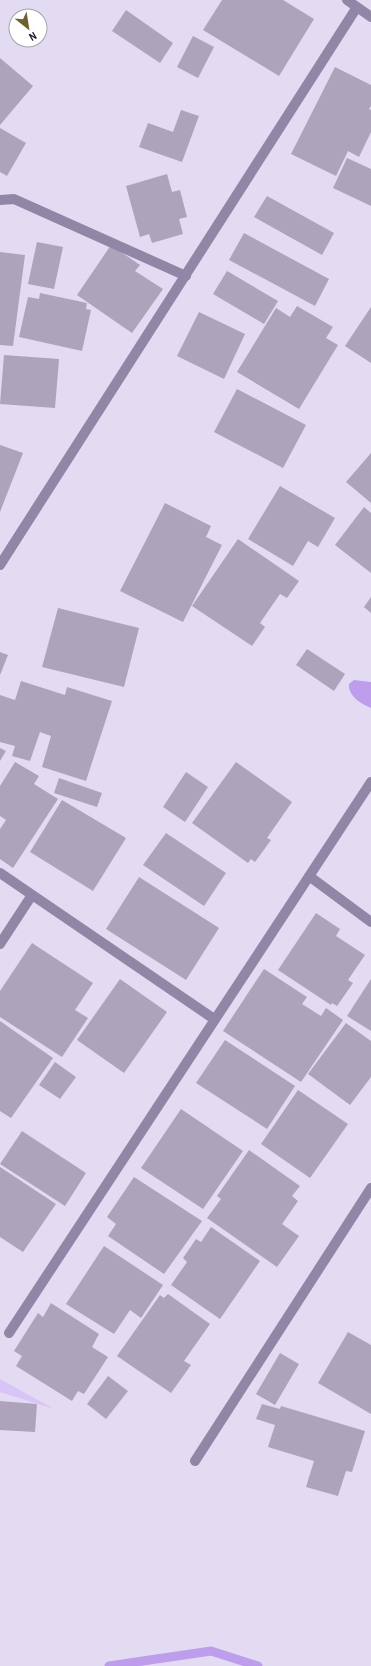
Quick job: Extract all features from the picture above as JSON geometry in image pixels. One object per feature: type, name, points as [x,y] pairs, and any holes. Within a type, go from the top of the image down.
[{"type":"street","points":[[347,0],[371,17]]},
{"type":"street","points":[[0,565],[357,7]]},
{"type":"street","points":[[0,200],[14,199],[186,276]]},
{"type":"street","points":[[9,1333],[371,782]]},
{"type":"street","points":[[0,873],[214,1019]]},
{"type":"street","points":[[309,876],[371,922]]},
{"type":"street","points":[[0,944],[32,895]]},
{"type":"street","points":[[195,1461],[371,1188]]},
{"type":"shaded area","points":[[354,680],[371,682],[371,708],[359,702],[353,696],[349,688],[349,684]]},
{"type":"shaded area","points":[[0,1379],[54,1409],[0,1392]]},
{"type":"building","points":[[222,0],[283,0],[314,19],[279,76],[203,30]]},
{"type":"building","points":[[126,10],[173,43],[160,63],[112,31]]},
{"type":"building","points":[[193,36],[214,47],[198,78],[177,67]]},
{"type":"building","points":[[0,58],[33,86],[0,125]]},
{"type":"building","points":[[335,67],[371,85],[371,106],[369,109],[371,110],[371,132],[359,157],[348,151],[336,176],[291,154]]},
{"type":"building","points":[[181,110],[199,116],[182,162],[139,147],[148,123],[173,132]]},
{"type":"building","points":[[0,128],[26,143],[7,176],[0,172]]},
{"type":"building","points":[[347,158],[371,169],[371,206],[333,188]]},
{"type":"building","points":[[167,174],[172,192],[180,190],[187,217],[179,219],[183,234],[152,243],[149,234],[140,237],[126,186]]},
{"type":"building","points":[[267,196],[334,233],[322,255],[254,217]]},
{"type":"building","points":[[244,233],[329,279],[315,306],[229,260]]},
{"type":"building","points":[[37,242],[63,247],[54,289],[28,284]]},
{"type":"building","points":[[111,245],[140,265],[135,271],[163,289],[132,333],[77,295]]},
{"type":"building","points":[[0,252],[25,255],[13,346],[0,345]]},
{"type":"building","points":[[227,271],[278,301],[264,324],[213,294]]},
{"type":"building","points":[[40,293],[87,303],[86,309],[91,310],[82,351],[19,337],[28,297],[39,299]]},
{"type":"building","points":[[297,306],[333,327],[326,338],[338,345],[299,409],[237,372],[276,308],[290,317]]},
{"type":"building","points":[[371,307],[371,363],[345,346]]},
{"type":"building","points":[[199,312],[245,334],[224,379],[177,356]]},
{"type":"building","points":[[4,355],[59,359],[55,408],[0,404]]},
{"type":"building","points":[[237,389],[306,425],[283,468],[214,432]]},
{"type":"building","points":[[0,445],[23,453],[0,512]]},
{"type":"building","points":[[371,453],[371,503],[346,482]]},
{"type":"building","points":[[280,486],[335,518],[318,547],[308,541],[293,566],[248,539]]},
{"type":"building","points":[[165,503],[211,526],[206,537],[222,545],[183,622],[120,591]]},
{"type":"building","points":[[364,507],[371,513],[371,573],[335,545]]},
{"type":"building","points":[[238,539],[299,581],[287,598],[280,594],[260,623],[265,627],[252,646],[192,606]]},
{"type":"building","points":[[371,597],[371,613],[364,607]]},
{"type":"building","points":[[58,608],[139,628],[124,687],[42,667]]},
{"type":"building","points":[[307,649],[345,674],[334,691],[296,665]]},
{"type":"building","points":[[0,652],[8,655],[0,675]]},
{"type":"building","points":[[21,681],[65,695],[67,687],[112,701],[86,781],[42,767],[51,736],[40,732],[30,761],[12,756],[15,746],[0,742],[0,695],[15,700]]},
{"type":"building","points":[[0,748],[6,751],[0,761]]},
{"type":"building","points":[[15,762],[39,776],[34,784],[58,799],[13,868],[0,859],[0,829],[6,820],[0,816],[0,786]]},
{"type":"building","points":[[236,762],[292,802],[267,838],[271,840],[255,862],[251,859],[248,863],[192,823]]},
{"type":"building","points":[[186,772],[208,787],[185,822],[163,807]]},
{"type":"building","points":[[59,778],[102,793],[97,807],[54,793]]},
{"type":"building","points":[[62,800],[126,838],[93,891],[30,852]]},
{"type":"building","points":[[166,833],[226,873],[204,906],[143,865]]},
{"type":"building","points":[[139,877],[219,928],[186,980],[106,929]]},
{"type":"building","points":[[316,913],[340,929],[336,936],[365,955],[348,980],[353,983],[337,1006],[332,1003],[331,1005],[278,970]]},
{"type":"building","points":[[32,943],[93,983],[75,1010],[88,1018],[62,1057],[0,1017],[0,991]]},
{"type":"building","points":[[264,969],[307,997],[302,1004],[321,1016],[326,1008],[343,1020],[301,1082],[223,1031]]},
{"type":"building","points":[[120,979],[167,1012],[124,1073],[77,1040]]},
{"type":"building","points":[[371,979],[371,1031],[347,1016]]},
{"type":"building","points":[[0,1021],[53,1058],[11,1118],[0,1111]]},
{"type":"building","points":[[346,1023],[371,1041],[371,1077],[350,1105],[308,1074]]},
{"type":"building","points":[[225,1040],[295,1086],[267,1129],[196,1083]]},
{"type":"building","points":[[55,1062],[76,1077],[60,1099],[39,1085]]},
{"type":"building","points":[[298,1090],[348,1124],[310,1178],[261,1144]]},
{"type":"building","points":[[181,1109],[243,1151],[203,1209],[141,1168]]},
{"type":"building","points":[[22,1131],[86,1173],[65,1206],[0,1164]]},
{"type":"building","points":[[249,1150],[300,1186],[292,1196],[298,1201],[282,1224],[299,1236],[277,1267],[207,1218],[221,1199],[217,1196]]},
{"type":"building","points":[[0,1167],[56,1204],[23,1252],[0,1237]]},
{"type":"building","points":[[134,1177],[202,1221],[164,1274],[108,1236],[116,1224],[107,1217]]},
{"type":"building","points":[[211,1227],[260,1261],[220,1319],[171,1285],[187,1262],[183,1258],[196,1239],[201,1242]]},
{"type":"building","points":[[104,1246],[163,1285],[141,1318],[130,1310],[114,1334],[66,1304]]},
{"type":"building","points":[[168,1294],[210,1324],[184,1361],[191,1365],[171,1393],[117,1356],[160,1295],[164,1298]]},
{"type":"building","points":[[51,1303],[99,1334],[92,1347],[108,1357],[84,1394],[78,1391],[72,1401],[16,1366],[22,1356],[14,1351],[38,1313],[43,1317]]},
{"type":"building","points":[[348,1332],[371,1345],[371,1414],[318,1383]]},
{"type":"building","points":[[280,1353],[299,1364],[275,1405],[256,1394]]},
{"type":"building","points":[[108,1376],[128,1391],[106,1419],[87,1404]]},
{"type":"building","points":[[0,1401],[37,1404],[35,1432],[0,1430]]},
{"type":"building","points":[[262,1404],[280,1409],[281,1406],[365,1431],[352,1472],[346,1471],[338,1496],[306,1487],[314,1461],[268,1447],[275,1425],[256,1419]]},
{"type":"waterway","points":[[109,1666],[211,1651],[258,1666]]}]
